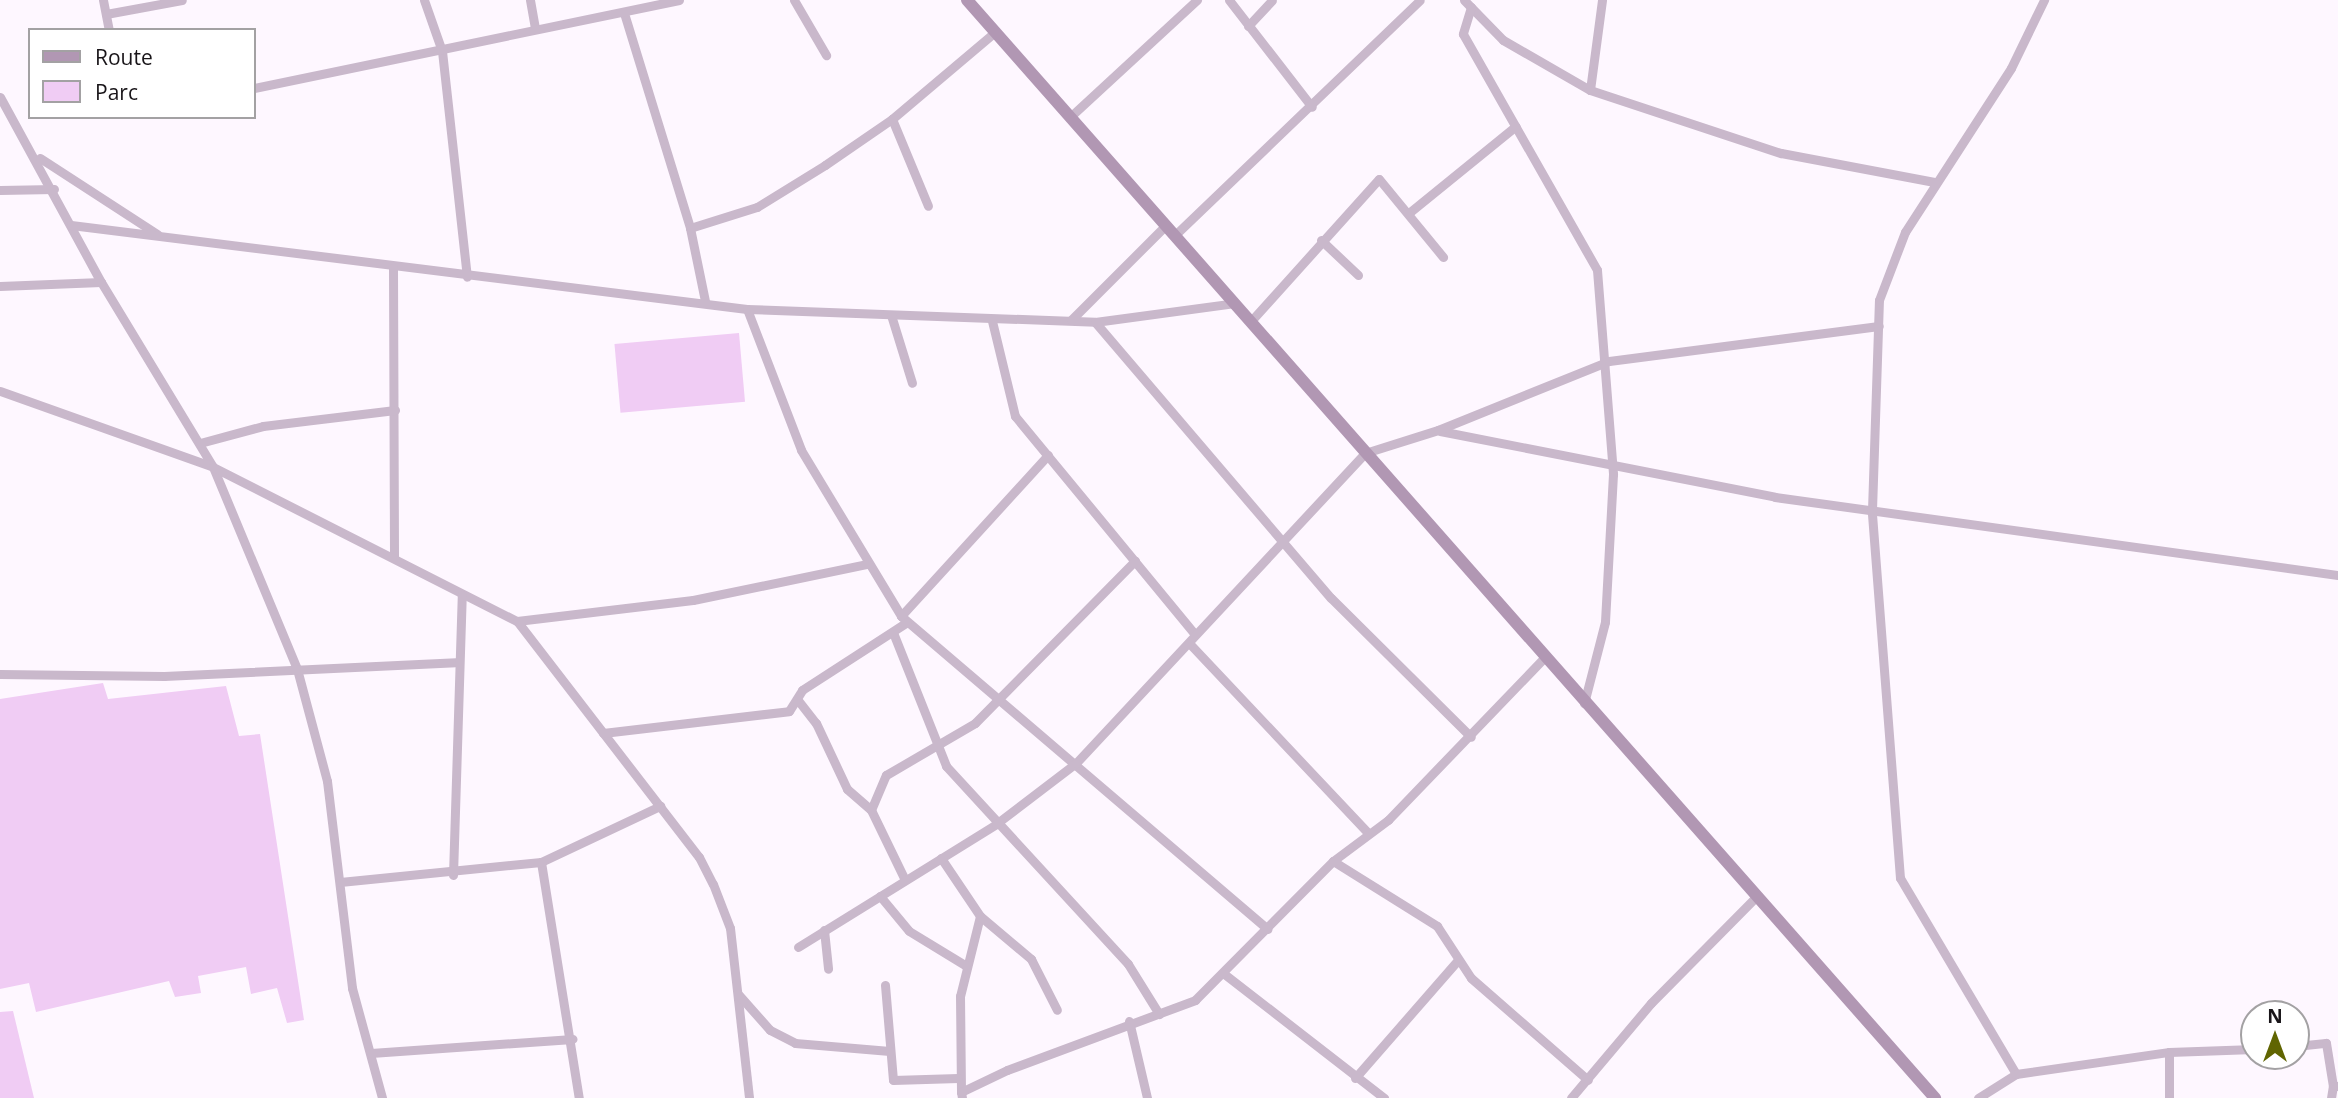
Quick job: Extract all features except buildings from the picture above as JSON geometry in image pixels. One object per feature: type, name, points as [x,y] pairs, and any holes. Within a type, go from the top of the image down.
[{"type":"main road","points":[[967,0],[1544,658],[1935,1098]]},
{"type":"street","points":[[103,0],[109,28]]},
{"type":"street","points":[[106,14],[182,0]]},
{"type":"street","points":[[424,0],[442,51],[467,278]]},
{"type":"street","points":[[530,0],[535,28]]},
{"type":"street","points":[[256,88],[679,0]]},
{"type":"street","points":[[794,0],[826,55]]},
{"type":"street","points":[[1070,117],[1197,0]]},
{"type":"street","points":[[1229,0],[1312,107]]},
{"type":"street","points":[[1248,26],[1272,0]]},
{"type":"street","points":[[1071,320],[1312,107],[1420,0]]},
{"type":"street","points":[[1590,90],[1602,0]]},
{"type":"street","points":[[2016,1074],[1900,878],[1872,510],[1879,300],[1934,182],[2011,68],[2045,0]]},
{"type":"street","points":[[1467,4],[1503,40],[1590,90],[1781,153],[1934,182]]},
{"type":"street","points":[[1467,4],[1463,34],[1597,270],[1609,361],[1613,466],[1605,622],[1584,703]]},
{"type":"street","points":[[624,13],[690,228],[705,301]]},
{"type":"street","points":[[690,228],[757,207],[892,119],[995,32]]},
{"type":"street","points":[[0,97],[36,155],[101,282],[213,467],[298,669],[327,781],[352,988],[382,1098]]},
{"type":"street","points":[[892,119],[928,206]]},
{"type":"street","points":[[1410,212],[1516,126]]},
{"type":"street","points":[[36,155],[67,181],[162,237]]},
{"type":"street","points":[[1251,321],[1321,240],[1379,179],[1410,212],[1443,257]]},
{"type":"street","points":[[0,190],[54,188]]},
{"type":"street","points":[[71,225],[467,278],[705,301],[747,309],[992,321],[1095,322],[1235,303]]},
{"type":"street","points":[[1321,240],[1358,275]]},
{"type":"street","points":[[393,268],[394,558]]},
{"type":"street","points":[[0,286],[101,282]]},
{"type":"street","points":[[747,309],[801,450],[867,564],[904,619],[993,698],[1076,763],[1267,929]]},
{"type":"street","points":[[891,315],[912,383]]},
{"type":"street","points":[[992,321],[1015,416],[1194,633]]},
{"type":"street","points":[[1095,322],[1282,543],[1471,737]]},
{"type":"street","points":[[798,947],[996,824],[1076,763],[1364,453],[1438,430],[1609,361],[1879,326]]},
{"type":"street","points":[[0,391],[213,467],[517,621],[698,857],[725,914],[738,995],[749,1098]]},
{"type":"street","points":[[200,443],[263,426],[395,410]]},
{"type":"street","points":[[1438,430],[1613,466],[1872,510],[2338,575]]},
{"type":"street","points":[[603,733],[780,714],[797,699],[894,635],[904,619],[1048,455]]},
{"type":"street","points":[[871,810],[886,775],[939,747],[975,723],[993,698],[1135,561]]},
{"type":"street","points":[[517,621],[780,586],[867,564]]},
{"type":"street","points":[[453,875],[456,662],[462,595]]},
{"type":"street","points":[[894,635],[947,766],[996,824],[1053,877],[1128,964],[1159,1014]]},
{"type":"street","points":[[1189,643],[1368,833]]},
{"type":"street","points":[[980,916],[965,965],[958,1078],[962,1095],[1129,1021],[1159,1014],[1195,1000],[1333,861],[1368,833],[1471,737],[1544,658]]},
{"type":"street","points":[[0,674],[298,669],[456,662]]},
{"type":"street","points":[[797,699],[816,723],[846,789],[871,810],[905,880]]},
{"type":"street","points":[[340,882],[453,875],[541,862],[660,806]]},
{"type":"street","points":[[941,858],[980,916],[1031,959],[1057,1010]]},
{"type":"street","points":[[1333,861],[1437,926],[1458,960],[1588,1080]]},
{"type":"street","points":[[541,862],[573,1039],[579,1098]]},
{"type":"street","points":[[880,896],[909,931],[965,965]]},
{"type":"street","points":[[1571,1098],[1651,1003],[1757,896]]},
{"type":"street","points":[[824,930],[828,970]]},
{"type":"street","points":[[1355,1078],[1458,960]]},
{"type":"street","points":[[1223,973],[1384,1098]]},
{"type":"street","points":[[886,985],[890,1051],[897,1084],[958,1078]]},
{"type":"street","points":[[738,995],[770,1030],[795,1043],[890,1051]]},
{"type":"street","points":[[1129,1021],[1147,1098]]},
{"type":"street","points":[[371,1054],[573,1039]]},
{"type":"street","points":[[2310,1045],[2326,1043],[2335,1086],[2331,1098]]},
{"type":"street","points":[[1978,1098],[2016,1074],[2169,1052],[2240,1049]]},
{"type":"street","points":[[2169,1052],[2169,1098]]},
{"type":"green space","points":[[739,333],[745,402],[620,413],[614,344]]},
{"type":"green space","points":[[103,683],[108,699],[226,686],[239,736],[260,734],[304,1020],[287,1023],[277,988],[251,994],[246,967],[198,976],[201,993],[175,997],[169,981],[36,1012],[29,983],[0,989],[0,699]]},
{"type":"green space","points":[[13,1011],[34,1098],[0,1098],[0,1012]]}]
